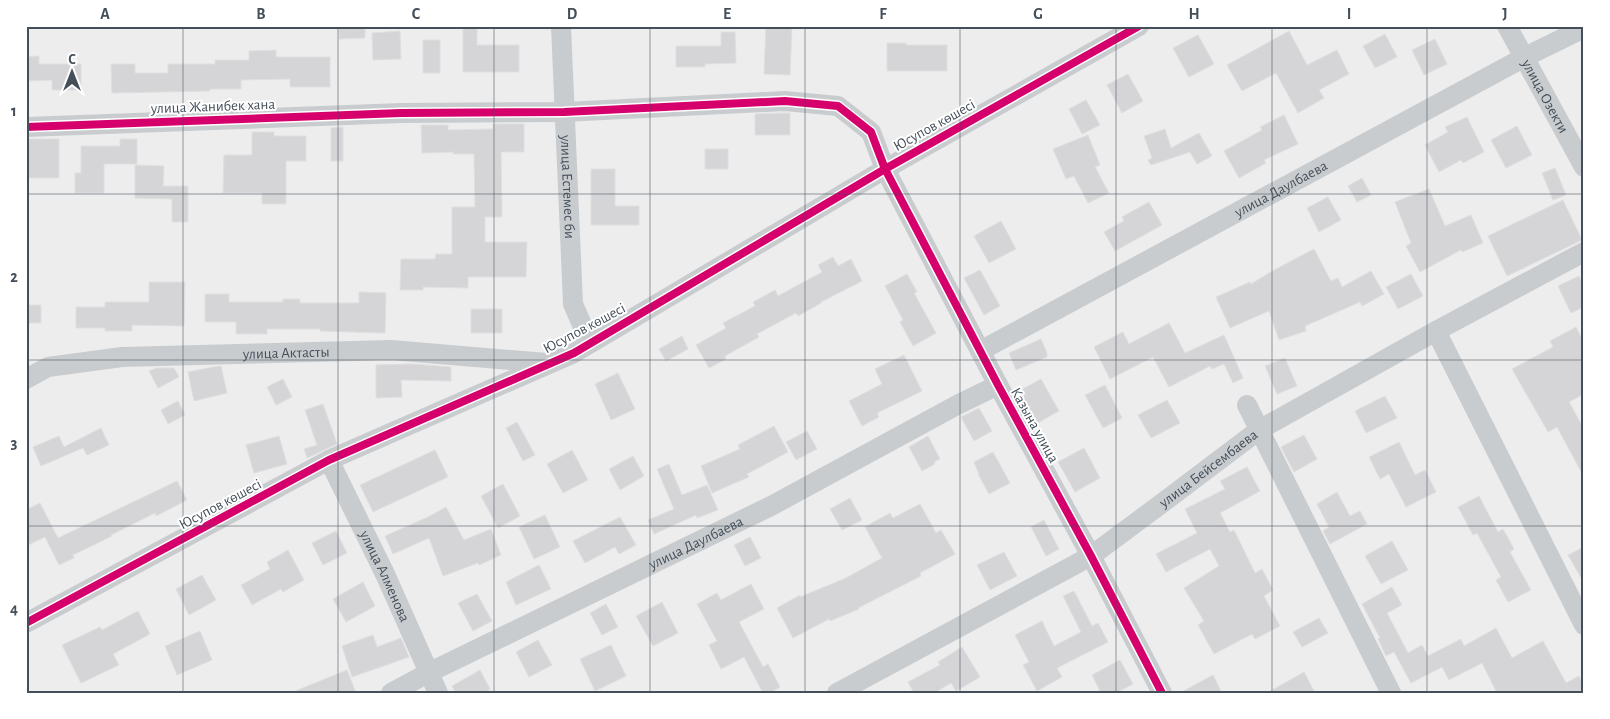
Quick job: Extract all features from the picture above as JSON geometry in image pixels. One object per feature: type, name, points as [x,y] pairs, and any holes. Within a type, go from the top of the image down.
[{"type":"street","name":"улица Естемес би","points":[[561,26],[573,304],[590,344]]},
{"type":"street","name":"Юсупов көшесі","points":[[26,623],[329,460],[574,353],[885,169],[1139,26]]},
{"type":"street","name":"улица Озекти","points":[[1507,26],[1584,166]]},
{"type":"street","name":"улица Даулбаева","points":[[980,351],[1523,58],[1584,28]]},
{"type":"street","name":"Казына улица","points":[[564,112],[785,101],[838,106],[871,132],[885,169],[1162,693]]},
{"type":"street","name":"улица Жанибек хана","points":[[26,127],[402,113],[564,112]]},
{"type":"street","name":"улица Бейсембаева","points":[[837,693],[1091,556],[1259,430],[1436,331],[1584,252]]},
{"type":"street","points":[[1436,331],[1584,625]]},
{"type":"street","name":"улица Актасты","points":[[26,379],[48,367],[122,357],[391,350],[549,364]]},
{"type":"street","name":"улица Даулбаева","points":[[391,693],[428,673],[771,506],[998,385]]},
{"type":"street","points":[[1247,405],[1391,693]]},
{"type":"street","name":"улица Алменова","points":[[329,460],[385,574],[438,693]]},
{"type":"building","points":[[339,26],[365,26],[365,38],[339,39]]},
{"type":"building","points":[[463,26],[477,26],[477,45],[519,45],[519,72],[463,72]]},
{"type":"building","points":[[766,26],[792,26],[790,75],[764,74]]},
{"type":"building","points":[[400,31],[401,59],[373,60],[372,33]]},
{"type":"building","points":[[1289,31],[1307,65],[1337,50],[1349,74],[1319,90],[1324,98],[1298,113],[1276,73],[1242,91],[1227,65]]},
{"type":"building","points":[[721,32],[735,32],[736,63],[705,64],[705,67],[676,67],[676,46],[721,46]]},
{"type":"building","points":[[1385,34],[1397,57],[1375,68],[1363,46]]},
{"type":"building","points":[[1198,35],[1214,64],[1189,77],[1173,48]]},
{"type":"building","points":[[1435,39],[1447,64],[1424,75],[1412,50]]},
{"type":"building","points":[[423,40],[440,40],[440,73],[423,73]]},
{"type":"building","points":[[887,43],[947,45],[947,71],[887,71]]},
{"type":"building","points":[[276,50],[276,57],[330,57],[330,87],[290,87],[290,79],[241,80],[241,89],[112,93],[111,64],[135,64],[135,73],[168,73],[168,64],[215,64],[215,60],[249,60],[249,51]]},
{"type":"building","points":[[39,56],[39,64],[81,64],[81,90],[52,90],[52,80],[26,81],[26,57]]},
{"type":"building","points":[[1128,74],[1143,101],[1122,113],[1107,85]]},
{"type":"building","points":[[1086,100],[1100,125],[1082,134],[1069,109]]},
{"type":"building","points":[[790,113],[790,135],[755,135],[755,114]]},
{"type":"building","points":[[1284,115],[1298,144],[1264,160],[1266,163],[1239,178],[1224,151],[1262,130],[1260,127]]},
{"type":"building","points":[[1467,117],[1484,152],[1463,163],[1461,160],[1439,172],[1425,145],[1448,132],[1445,127]]},
{"type":"building","points":[[493,124],[524,124],[524,152],[501,152],[502,217],[485,217],[485,242],[527,242],[526,277],[468,277],[468,288],[423,287],[423,290],[400,290],[401,259],[435,259],[436,254],[452,254],[452,207],[475,207],[474,154],[453,154],[453,152],[422,153],[421,125],[448,125],[448,130],[493,129]]},
{"type":"building","points":[[1517,126],[1532,155],[1506,168],[1491,140]]},
{"type":"building","points":[[343,127],[343,161],[331,161],[331,128]]},
{"type":"building","points":[[1165,129],[1171,148],[1199,133],[1212,156],[1197,164],[1190,152],[1151,165],[1148,160],[1152,158],[1144,136]]},
{"type":"building","points":[[252,132],[274,132],[274,136],[306,136],[306,161],[286,161],[286,204],[262,204],[262,193],[223,193],[224,155],[252,155]]},
{"type":"building","points":[[1088,135],[1100,165],[1095,167],[1109,193],[1088,203],[1074,176],[1066,179],[1053,149]]},
{"type":"building","points":[[26,139],[59,139],[59,178],[26,178]]},
{"type":"building","points":[[120,139],[137,139],[137,164],[104,164],[104,193],[75,193],[75,173],[81,173],[81,146],[120,146]]},
{"type":"building","points":[[705,149],[728,149],[728,169],[705,169]]},
{"type":"building","points":[[135,165],[164,166],[163,186],[188,186],[188,222],[172,222],[172,199],[135,198]]},
{"type":"building","points":[[1555,168],[1566,195],[1553,200],[1542,173]]},
{"type":"building","points":[[591,169],[615,169],[615,206],[639,206],[639,225],[591,225]]},
{"type":"building","points":[[1362,178],[1371,195],[1357,202],[1348,186]]},
{"type":"building","points":[[1429,189],[1445,226],[1471,215],[1483,243],[1462,252],[1461,250],[1420,272],[1406,246],[1411,243],[1395,202]]},
{"type":"building","points":[[1328,197],[1341,220],[1319,232],[1307,208]]},
{"type":"building","points":[[1563,200],[1582,240],[1507,276],[1488,236]]},
{"type":"building","points":[[1149,202],[1162,225],[1115,251],[1104,232],[1124,221],[1122,217]]},
{"type":"building","points":[[1001,221],[1016,249],[989,263],[974,236]]},
{"type":"building","points":[[1314,249],[1331,281],[1338,278],[1342,287],[1371,271],[1384,294],[1362,306],[1360,302],[1305,326],[1306,331],[1279,340],[1269,311],[1230,328],[1216,297],[1250,282],[1251,284]]},
{"type":"building","points":[[833,257],[838,266],[851,259],[862,281],[798,316],[796,313],[757,334],[759,337],[725,356],[726,359],[709,368],[696,345],[726,328],[723,323],[755,306],[753,302],[775,290],[778,296],[822,272],[818,265]]},
{"type":"building","points":[[980,270],[1000,306],[984,315],[964,278]]},
{"type":"building","points":[[907,274],[917,292],[914,293],[936,333],[913,346],[900,322],[903,320],[885,286]]},
{"type":"building","points":[[1411,274],[1423,296],[1398,309],[1386,287]]},
{"type":"building","points":[[1579,276],[1584,286],[1584,307],[1571,313],[1558,286]]},
{"type":"building","points":[[149,282],[185,282],[184,326],[132,325],[132,331],[105,331],[105,328],[76,328],[76,307],[105,307],[105,302],[149,302]]},
{"type":"building","points":[[359,292],[386,293],[385,333],[320,331],[320,329],[267,329],[267,334],[236,334],[236,322],[205,322],[205,294],[229,294],[229,302],[283,302],[283,299],[300,299],[300,303],[359,303]]},
{"type":"building","points":[[26,305],[41,305],[41,323],[26,323]]},
{"type":"building","points":[[471,309],[502,309],[502,333],[471,333]]},
{"type":"building","points":[[1169,323],[1185,353],[1224,335],[1243,378],[1233,383],[1224,364],[1212,369],[1210,366],[1169,387],[1153,357],[1110,379],[1094,347],[1123,332],[1129,344]]},
{"type":"building","points":[[1576,327],[1584,343],[1584,394],[1569,402],[1584,429],[1584,477],[1557,427],[1548,432],[1512,369],[1553,347],[1550,341]]},
{"type":"building","points":[[682,336],[688,349],[666,361],[659,349]]},
{"type":"building","points":[[1041,339],[1047,357],[1016,370],[1009,353]]},
{"type":"building","points":[[904,355],[922,391],[877,413],[879,417],[862,426],[849,401],[882,384],[875,369]]},
{"type":"building","points":[[1285,358],[1297,386],[1277,394],[1265,366]]},
{"type":"building","points":[[412,364],[451,367],[451,381],[401,380],[402,397],[376,398],[376,365]]},
{"type":"building","points":[[221,366],[227,393],[194,401],[188,372]]},
{"type":"building","points":[[156,368],[174,368],[179,377],[158,388],[149,371]]},
{"type":"building","points":[[618,373],[635,409],[611,420],[595,384]]},
{"type":"building","points":[[283,379],[292,397],[276,405],[267,387]]},
{"type":"building","points":[[1041,379],[1059,411],[1034,425],[1017,392]]},
{"type":"building","points":[[1105,385],[1122,418],[1103,428],[1085,395]]},
{"type":"building","points":[[1385,396],[1397,418],[1366,433],[1355,411]]},
{"type":"building","points":[[1167,400],[1180,423],[1151,438],[1138,415]]},
{"type":"building","points":[[178,401],[185,415],[168,424],[161,410]]},
{"type":"building","points":[[323,404],[337,444],[307,458],[304,449],[317,445],[305,410]]},
{"type":"building","points":[[979,408],[992,431],[974,441],[961,417]]},
{"type":"building","points":[[517,422],[535,455],[523,461],[506,428]]},
{"type":"building","points":[[774,426],[788,452],[747,474],[749,477],[712,493],[701,466],[740,449],[738,445]]},
{"type":"building","points":[[101,428],[109,445],[87,455],[83,448],[41,466],[33,447],[59,436],[64,447]]},
{"type":"building","points":[[807,431],[817,449],[796,460],[786,442]]},
{"type":"building","points":[[1304,435],[1317,459],[1294,472],[1281,447]]},
{"type":"building","points":[[279,436],[287,464],[254,473],[246,445]]},
{"type":"building","points":[[928,436],[940,459],[922,471],[909,447]]},
{"type":"building","points":[[1399,442],[1415,475],[1425,470],[1436,492],[1406,507],[1389,474],[1380,479],[1369,457]]},
{"type":"building","points":[[1084,448],[1100,478],[1075,492],[1058,462]]},
{"type":"building","points":[[435,450],[448,477],[373,512],[360,485]]},
{"type":"building","points":[[572,450],[588,480],[563,493],[547,464]]},
{"type":"building","points":[[993,452],[1010,483],[989,494],[974,462]]},
{"type":"building","points":[[633,456],[644,476],[620,490],[609,469]]},
{"type":"building","points":[[669,464],[682,495],[707,485],[718,510],[697,518],[696,515],[654,534],[648,520],[674,509],[657,469]]},
{"type":"building","points":[[1247,467],[1260,491],[1220,513],[1230,532],[1234,530],[1255,573],[1262,569],[1273,590],[1264,596],[1280,626],[1255,639],[1252,634],[1214,654],[1198,625],[1204,621],[1184,588],[1219,566],[1210,549],[1166,572],[1156,554],[1197,533],[1185,509],[1225,489],[1220,481]]},
{"type":"building","points":[[177,481],[187,500],[156,516],[155,513],[111,535],[73,555],[74,558],[59,565],[45,537],[26,546],[26,510],[40,503],[58,538]]},
{"type":"building","points":[[503,484],[520,516],[498,528],[481,496]]},
{"type":"building","points":[[1337,492],[1350,516],[1360,511],[1367,524],[1330,544],[1323,531],[1329,527],[1317,504]]},
{"type":"building","points":[[1479,496],[1498,532],[1503,529],[1514,549],[1510,552],[1531,590],[1508,602],[1496,580],[1501,577],[1477,533],[1473,535],[1458,507]]},
{"type":"building","points":[[850,498],[862,520],[842,530],[830,509]]},
{"type":"building","points":[[920,504],[936,533],[941,530],[955,554],[920,573],[921,576],[859,609],[830,621],[829,619],[793,638],[777,608],[800,595],[800,597],[846,578],[882,558],[865,527],[890,513],[893,518]]},
{"type":"building","points":[[446,507],[464,540],[491,529],[501,555],[479,565],[478,563],[443,576],[429,538],[393,554],[385,536]]},
{"type":"building","points":[[545,515],[560,547],[534,559],[519,527]]},
{"type":"building","points":[[620,517],[636,545],[619,554],[615,547],[585,563],[573,541]]},
{"type":"building","points":[[1044,520],[1059,549],[1046,556],[1031,527]]},
{"type":"building","points":[[336,531],[347,553],[323,565],[312,543]]},
{"type":"building","points":[[750,537],[761,558],[745,566],[734,545]]},
{"type":"building","points":[[1392,541],[1408,570],[1381,584],[1365,556]]},
{"type":"building","points":[[1584,547],[1584,583],[1568,555]]},
{"type":"building","points":[[288,550],[304,580],[283,592],[281,589],[252,605],[241,585],[270,569],[267,562]]},
{"type":"building","points":[[1004,552],[1017,576],[990,590],[977,565]]},
{"type":"building","points":[[539,565],[551,589],[516,605],[506,582]]},
{"type":"building","points":[[202,575],[216,600],[189,615],[176,589]]},
{"type":"building","points":[[363,582],[375,606],[346,622],[333,599]]},
{"type":"building","points":[[751,584],[764,609],[739,622],[763,667],[768,664],[780,687],[770,693],[763,693],[744,657],[721,669],[709,645],[717,641],[697,604],[717,593],[721,600]]},
{"type":"building","points":[[1392,587],[1402,605],[1387,613],[1408,653],[1422,645],[1428,656],[1461,639],[1464,646],[1496,628],[1512,658],[1543,641],[1566,683],[1579,676],[1584,686],[1584,693],[1497,693],[1482,663],[1449,680],[1442,667],[1411,683],[1394,652],[1386,656],[1378,639],[1380,638],[1362,604]]},
{"type":"building","points":[[1074,591],[1092,626],[1098,623],[1108,642],[1057,668],[1062,677],[1037,691],[1023,665],[1029,662],[1015,635],[1042,621],[1054,646],[1081,632],[1063,596]]},
{"type":"building","points":[[477,594],[492,621],[473,631],[458,603]]},
{"type":"building","points":[[662,602],[678,633],[653,646],[636,616]]},
{"type":"building","points":[[606,604],[618,627],[602,635],[590,613]]},
{"type":"building","points":[[138,611],[150,634],[113,654],[119,665],[81,683],[62,645],[100,627],[102,630]]},
{"type":"building","points":[[1319,618],[1328,633],[1302,647],[1293,632]]},
{"type":"building","points":[[200,631],[212,660],[177,675],[165,646]]},
{"type":"building","points":[[373,635],[377,647],[401,638],[409,657],[352,677],[342,646]]},
{"type":"building","points":[[538,640],[552,665],[529,677],[516,652]]},
{"type":"building","points":[[611,645],[626,676],[595,691],[580,659]]},
{"type":"building","points":[[962,647],[980,677],[956,691],[951,683],[934,693],[914,693],[908,682],[940,665],[938,662]]},
{"type":"building","points":[[1120,660],[1133,684],[1116,693],[1101,693],[1092,675]]},
{"type":"building","points":[[347,670],[356,693],[293,693],[293,692]]},
{"type":"building","points":[[480,670],[490,689],[484,693],[456,693],[452,686]]},
{"type":"building","points":[[1304,672],[1315,693],[1267,693]]},
{"type":"building","points":[[1213,675],[1222,693],[1180,693]]},
{"type":"cycle path","points":[[26,623],[329,460],[574,353],[885,169],[1139,26]]},
{"type":"cycle path","points":[[26,127],[401,113],[564,112],[785,101],[838,106],[871,132],[885,169],[1162,693]]}]
